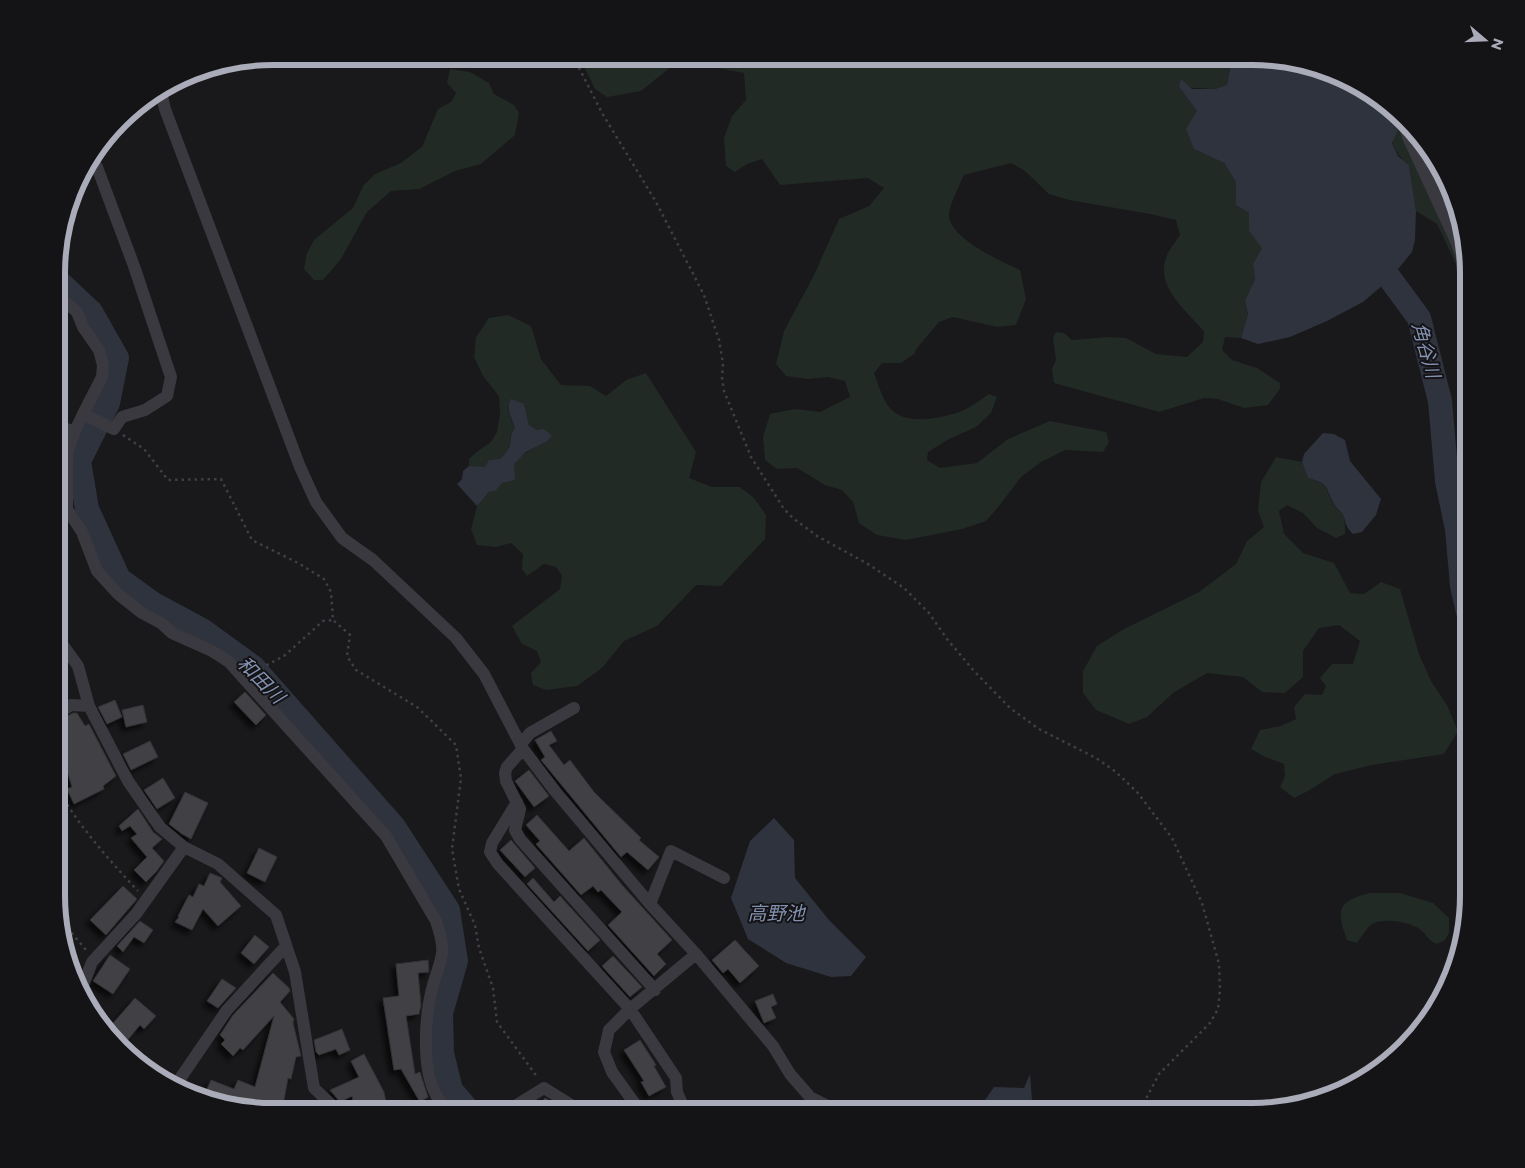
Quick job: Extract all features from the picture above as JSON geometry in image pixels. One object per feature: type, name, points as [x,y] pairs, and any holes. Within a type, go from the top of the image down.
[{"type":"street","points":[[162,97],[165,109],[296,458],[316,502],[342,538],[373,560],[456,638],[484,674],[522,747],[554,791],[650,904],[696,954],[773,1046],[790,1074],[810,1097],[822,1103]]},
{"type":"street","points":[[1408,136],[1458,248]]},
{"type":"street","points":[[83,414],[114,429],[122,416],[145,410],[166,396],[171,377],[131,257],[96,165]]},
{"type":"street","points":[[65,302],[77,312],[83,327],[99,350],[103,365],[102,377],[75,431],[68,450],[66,466],[67,508],[82,532],[97,571],[118,594],[142,613],[161,623],[172,633],[212,651],[229,662],[386,836],[436,921],[441,936],[443,952],[433,985],[425,1029],[429,1073],[435,1094],[441,1103]]},
{"type":"street","points":[[65,429],[75,431]]},
{"type":"street","points":[[65,648],[78,666],[89,706],[128,781],[160,827],[184,847],[218,864],[276,915],[297,980],[314,1088],[330,1103]]},
{"type":"street","points":[[65,709],[71,705],[89,706]]},
{"type":"street","points":[[574,708],[530,733],[507,767],[505,773],[506,781],[520,809],[515,830],[520,839],[655,990]]},
{"type":"street","points":[[517,802],[492,843],[490,852],[498,864],[630,1009],[676,1078],[677,1092],[682,1103]]},
{"type":"street","points":[[84,982],[92,962],[136,914],[184,847]]},
{"type":"street","points":[[650,904],[671,851],[724,878]]},
{"type":"street","points":[[179,1081],[227,1010],[286,946]]},
{"type":"street","points":[[634,1103],[612,1072],[604,1052],[609,1030],[630,1009],[696,954]]},
{"type":"street","points":[[520,1103],[544,1088],[567,1103]]},
{"type":"path","points":[[578,65],[602,113],[656,202],[704,295],[719,340],[723,364],[722,378],[724,391],[751,457],[784,508],[793,518],[817,536],[868,564],[904,588],[929,613],[947,639],[974,671],[1010,708],[1039,729],[1096,758],[1116,772],[1137,792],[1172,838],[1202,903],[1219,964],[1220,990],[1218,1009],[1210,1023],[1159,1074],[1144,1103]]},
{"type":"path","points":[[114,429],[144,450],[168,480],[221,479],[252,540],[298,563],[324,579],[331,592],[333,620],[350,635],[347,656],[356,670],[417,707],[456,745],[461,778],[452,848],[459,889],[475,925],[479,948],[493,988],[497,1022],[544,1088]]},
{"type":"path","points":[[265,666],[284,656],[323,621],[333,620]]},
{"type":"path","points":[[65,802],[106,856],[146,900]]},
{"type":"path","points":[[68,929],[85,949],[92,962]]},
{"type":"shaded area","points":[[583,65],[702,65],[671,67],[641,91],[607,97],[595,89]]},
{"type":"shaded area","points":[[702,65],[1231,65],[1227,85],[1215,89],[1179,87],[1197,111],[1194,149],[1224,163],[1236,182],[1236,205],[1249,213],[1249,231],[1263,248],[1253,264],[1255,279],[1245,301],[1248,314],[1241,338],[1225,337],[1222,350],[1232,360],[1257,368],[1280,383],[1280,389],[1268,405],[1244,408],[1218,399],[1204,398],[1159,412],[1054,383],[1052,369],[1056,360],[1053,338],[1056,332],[1064,333],[1072,340],[1109,337],[1126,338],[1156,354],[1187,357],[1203,342],[1204,332],[1180,305],[1167,285],[1164,275],[1169,251],[1180,235],[1176,220],[1069,200],[1049,194],[1025,171],[1011,163],[964,175],[949,211],[952,224],[967,241],[1020,270],[1026,299],[1016,325],[997,327],[953,317],[939,322],[914,354],[901,363],[882,363],[874,373],[884,399],[894,412],[901,416],[929,419],[958,412],[989,394],[997,397],[991,413],[976,427],[949,439],[928,452],[927,460],[940,468],[977,463],[1008,439],[1050,421],[1106,432],[1109,442],[1103,452],[1065,450],[1041,462],[1021,477],[986,521],[962,529],[906,540],[877,535],[859,523],[853,502],[842,490],[825,485],[797,468],[777,469],[765,460],[763,437],[770,414],[795,409],[820,412],[850,397],[845,381],[828,377],[808,379],[786,376],[776,364],[784,331],[814,275],[839,219],[869,206],[884,188],[868,178],[780,185],[762,159],[747,164],[735,172],[726,166],[724,138],[732,116],[746,100],[744,73]]},
{"type":"shaded area","points":[[450,69],[470,72],[489,83],[494,94],[514,105],[519,113],[515,135],[481,164],[455,171],[419,189],[391,191],[367,212],[341,259],[323,280],[314,280],[304,269],[307,253],[314,240],[353,208],[363,186],[375,174],[401,163],[422,147],[438,109],[451,102],[456,93],[447,83]]},
{"type":"shaded area","points":[[1390,118],[1417,146],[1439,181],[1449,206],[1456,232],[1460,273],[1437,224],[1416,211],[1409,165],[1397,152],[1391,132]]},
{"type":"shaded area","points":[[508,315],[531,326],[541,359],[561,385],[590,386],[606,396],[626,380],[646,373],[696,452],[689,478],[712,487],[740,487],[754,498],[766,515],[765,539],[721,586],[696,585],[657,626],[624,641],[602,668],[577,686],[546,690],[533,685],[531,673],[541,662],[537,651],[522,644],[512,626],[560,589],[562,576],[556,567],[544,564],[527,576],[522,569],[523,554],[511,543],[496,547],[477,545],[471,529],[477,506],[490,491],[498,487],[513,464],[524,454],[546,442],[529,425],[524,404],[508,405],[515,428],[511,433],[508,449],[503,456],[489,466],[469,466],[469,459],[491,442],[497,432],[500,415],[499,396],[483,376],[474,357],[476,337],[489,318]]},
{"type":"shaded area","points":[[1276,457],[1302,462],[1308,478],[1324,485],[1334,505],[1343,514],[1345,521],[1345,534],[1336,538],[1317,528],[1303,513],[1287,505],[1279,511],[1284,534],[1303,553],[1334,563],[1350,593],[1364,594],[1381,582],[1400,589],[1419,654],[1431,681],[1447,705],[1458,731],[1444,754],[1372,765],[1335,774],[1294,798],[1280,787],[1285,776],[1284,764],[1251,749],[1260,730],[1281,726],[1296,719],[1294,707],[1305,694],[1322,695],[1326,686],[1320,678],[1332,664],[1353,664],[1360,641],[1339,625],[1319,628],[1303,651],[1303,677],[1285,693],[1262,692],[1243,677],[1207,673],[1173,693],[1147,717],[1129,724],[1096,710],[1083,693],[1083,671],[1097,646],[1124,629],[1199,592],[1236,564],[1247,541],[1264,527],[1258,511],[1261,482]]},
{"type":"shaded area","points":[[1370,893],[1400,893],[1433,903],[1449,918],[1449,933],[1445,940],[1437,944],[1412,925],[1383,921],[1372,924],[1357,943],[1347,940],[1341,921],[1342,908],[1351,899]]},
{"type":"water","points":[[1231,65],[1266,65],[1293,69],[1319,76],[1344,86],[1368,100],[1396,123],[1398,130],[1392,143],[1398,156],[1409,165],[1416,211],[1415,240],[1412,252],[1390,279],[1363,302],[1327,321],[1290,337],[1258,344],[1241,338],[1248,314],[1245,301],[1255,279],[1253,264],[1262,248],[1249,231],[1249,213],[1236,205],[1236,182],[1224,163],[1194,149],[1186,129],[1197,111],[1179,87],[1181,79],[1192,89],[1215,89],[1227,85]]},
{"type":"water","points":[[511,399],[524,404],[529,425],[536,430],[544,429],[552,436],[546,442],[526,452],[514,464],[515,480],[502,483],[495,491],[490,491],[477,506],[457,484],[462,479],[463,471],[469,466],[485,467],[489,460],[500,459],[507,450],[511,434],[515,428],[509,410]]},
{"type":"water","points":[[1323,433],[1334,434],[1345,440],[1350,461],[1381,499],[1376,515],[1362,532],[1353,534],[1350,531],[1342,513],[1334,504],[1326,487],[1320,482],[1308,478],[1302,462],[1304,454]]},
{"type":"water","name":"高野池","points":[[774,818],[794,840],[795,878],[829,920],[866,957],[851,976],[831,977],[786,963],[748,939],[731,898],[750,841]]},
{"type":"water","points":[[1030,1074],[1031,1103],[983,1103],[994,1087],[1024,1088]]},
{"type":"building","points":[[245,692],[266,715],[256,725],[234,702]]},
{"type":"building","points":[[115,700],[122,717],[107,724],[98,707]]},
{"type":"building","points":[[143,705],[147,722],[126,727],[122,710]]},
{"type":"building","points":[[77,713],[85,726],[89,724],[116,776],[103,786],[104,789],[74,804],[67,789],[72,787],[65,763],[65,718]]},
{"type":"building","points":[[551,731],[557,741],[549,745],[564,765],[570,760],[594,792],[641,838],[639,840],[659,857],[648,870],[627,852],[621,857],[541,760],[545,757],[535,740]]},
{"type":"building","points":[[150,741],[158,757],[131,770],[123,754]]},
{"type":"building","points":[[529,770],[549,796],[534,807],[515,781]]},
{"type":"building","points":[[163,778],[175,798],[157,809],[144,790]]},
{"type":"building","points":[[185,792],[208,803],[191,839],[169,824]]},
{"type":"building","points":[[138,809],[153,832],[162,839],[152,848],[164,861],[146,882],[134,870],[147,857],[131,838],[137,834],[130,826],[122,831],[119,826]]},
{"type":"building","points":[[537,815],[569,851],[584,838],[622,885],[672,940],[657,954],[666,964],[654,976],[608,925],[622,912],[601,890],[598,892],[593,886],[581,895],[536,844],[540,841],[526,825]]},
{"type":"building","points":[[511,840],[535,868],[525,877],[500,850]]},
{"type":"building","points":[[259,848],[277,857],[265,882],[247,873]]},
{"type":"building","points":[[210,873],[222,878],[220,882],[241,906],[218,926],[203,909],[192,930],[175,922],[189,895],[193,897],[199,884],[204,886]]},
{"type":"building","points":[[533,878],[554,902],[560,896],[600,940],[588,951],[527,884]]},
{"type":"building","points":[[123,886],[137,899],[106,935],[90,920]]},
{"type":"building","points":[[140,921],[153,930],[144,943],[134,937],[123,952],[117,946]]},
{"type":"building","points":[[255,935],[269,947],[254,964],[241,953]]},
{"type":"building","points":[[735,940],[759,966],[740,983],[728,969],[723,973],[712,960]]},
{"type":"building","points":[[110,955],[130,969],[113,994],[93,981]]},
{"type":"building","points":[[613,956],[642,987],[630,997],[602,966]]},
{"type":"building","points":[[428,960],[429,972],[418,973],[421,1005],[419,1014],[406,1016],[415,1074],[420,1072],[428,1097],[420,1102],[401,1069],[394,1070],[383,998],[399,996],[396,964]]},
{"type":"building","points":[[273,973],[289,988],[290,991],[280,1002],[294,1019],[293,1023],[301,1056],[296,1057],[291,1079],[288,1078],[283,1103],[259,1103],[232,1099],[206,1092],[211,1080],[234,1089],[238,1080],[255,1087],[274,1016],[243,1050],[240,1048],[233,1056],[221,1044],[225,1040],[220,1035],[233,1015]]},
{"type":"building","points":[[222,979],[236,988],[218,1008],[207,1001]]},
{"type":"building","points":[[773,994],[777,1004],[771,1007],[776,1018],[764,1023],[755,1001]]},
{"type":"building","points":[[135,998],[156,1016],[144,1029],[140,1025],[126,1042],[111,1025]]},
{"type":"building","points":[[342,1029],[350,1050],[339,1055],[336,1049],[319,1055],[316,1052],[314,1040]]},
{"type":"building","points":[[640,1040],[656,1065],[654,1066],[666,1087],[649,1096],[641,1082],[644,1081],[624,1050]]},
{"type":"building","points":[[364,1054],[384,1092],[386,1103],[353,1103],[352,1096],[340,1102],[330,1090],[359,1077],[351,1061]]},
{"type":"building","points":[[545,1098],[553,1103],[541,1103]]},
{"type":"waterway","name":"角谷川","points":[[1372,252],[1419,318],[1440,401],[1447,481],[1457,529],[1460,563]]},
{"type":"waterway","name":"和田川","points":[[65,288],[91,312],[117,358],[108,403],[79,461],[87,509],[119,579],[152,603],[202,630],[253,667],[394,827],[448,910],[456,961],[441,1013],[442,1053],[451,1090],[462,1103]]}]
